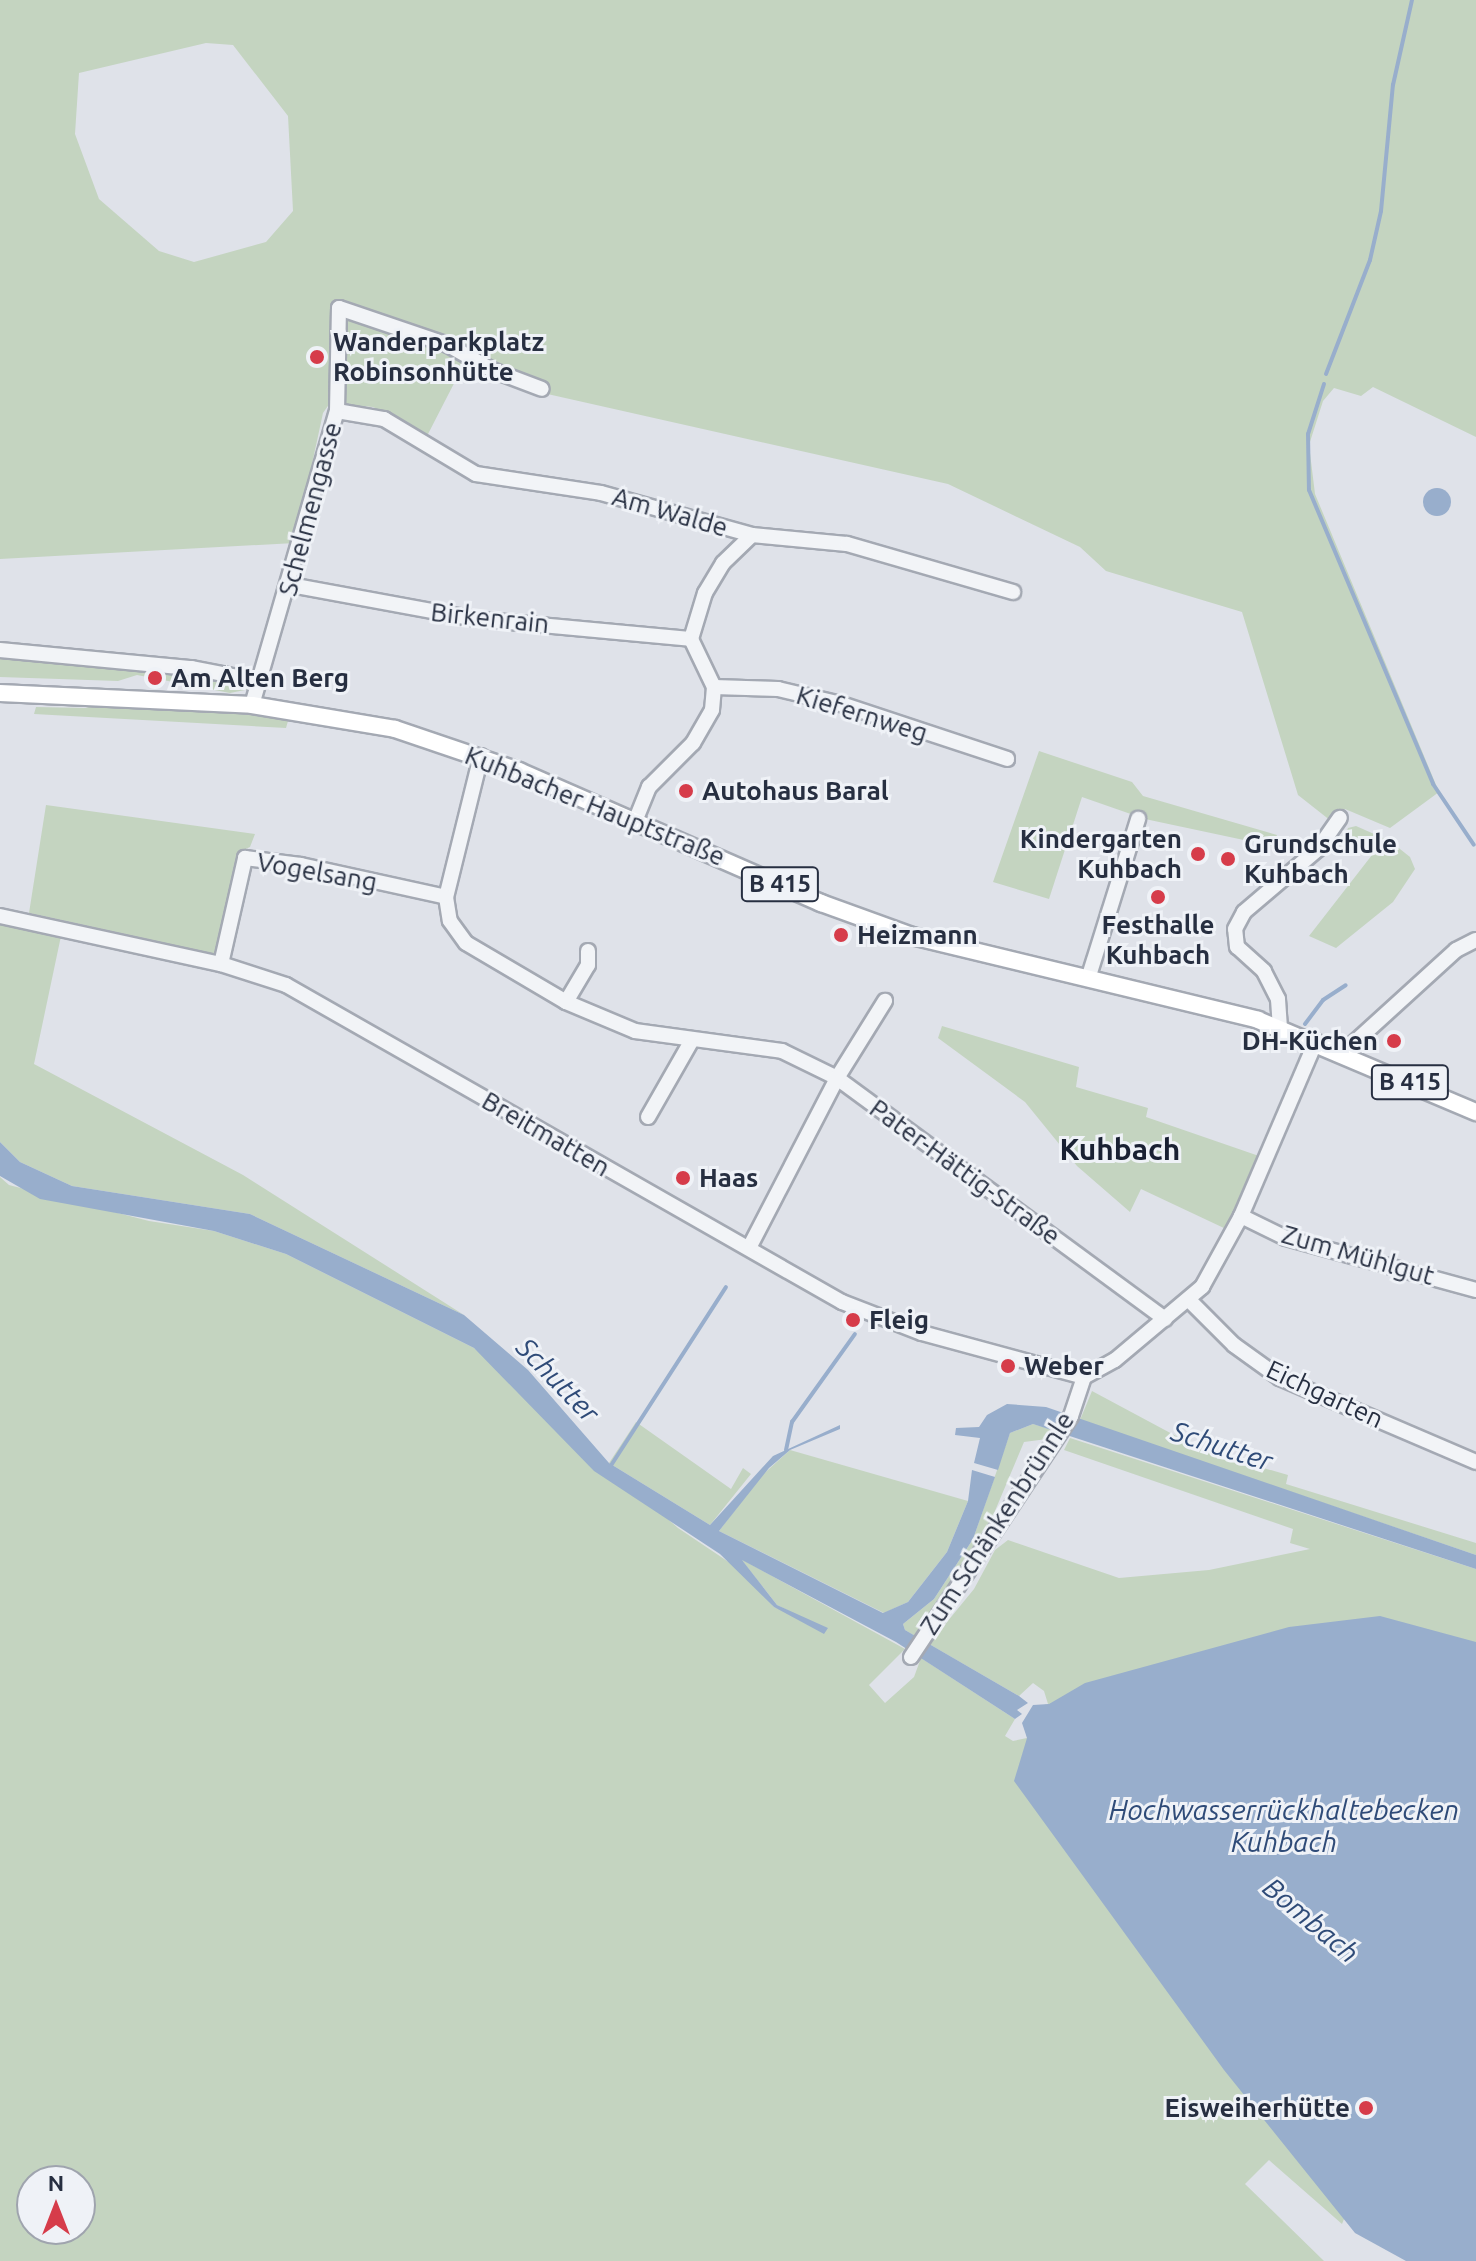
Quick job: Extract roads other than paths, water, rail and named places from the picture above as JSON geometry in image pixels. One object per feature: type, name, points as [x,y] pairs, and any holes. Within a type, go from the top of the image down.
[{"type":"main road","name":"B 415","points":[[0,693],[252,705]]},
{"type":"main road","name":"Kuhbacher Hauptstraße","points":[[252,705],[367,722],[481,756],[636,819],[821,903],[912,936],[1280,1028],[1344,1052],[1476,1112]]},
{"type":"street","name":"Schelmengasse","points":[[252,705],[290,585],[337,411],[339,308],[448,345],[492,370],[542,389]]},
{"type":"street","name":"Am Walde","points":[[337,411],[384,419],[476,474],[601,493],[752,535],[847,544],[1013,592]]},
{"type":"street","points":[[636,819],[660,773],[703,729],[714,687],[691,639],[705,593],[723,563],[752,535]]},
{"type":"street","name":"Birkenrain","points":[[290,585],[476,619],[691,639]]},
{"type":"street","points":[[0,650],[192,668],[258,681]]},
{"type":"street","name":"Kiefernweg","points":[[714,687],[778,689],[841,704],[1007,759]]},
{"type":"street","points":[[446,897],[481,756]]},
{"type":"street","points":[[1280,1028],[1278,999],[1264,971],[1237,947],[1235,929],[1244,912],[1318,849],[1340,818]]},
{"type":"street","points":[[1088,979],[1138,819]]},
{"type":"street","name":"Vogelsang","points":[[221,964],[245,858],[301,865],[446,897]]},
{"type":"street","name":"Pater-Hättig-Straße","points":[[446,897],[450,921],[466,943],[566,1002],[635,1031],[782,1051],[837,1078],[1165,1319]]},
{"type":"street","name":"Breitmatten","points":[[0,916],[221,964],[286,985],[749,1248],[879,1318],[1084,1377]]},
{"type":"street","points":[[1344,1052],[1456,950],[1476,940]]},
{"type":"street","points":[[566,1002],[588,965],[588,951]]},
{"type":"street","points":[[749,1248],[837,1078],[885,1001]]},
{"type":"street","points":[[648,1117],[692,1040]]},
{"type":"street","points":[[1084,1377],[1095,1374],[1190,1301],[1241,1216],[1316,1041]]},
{"type":"street","name":"Zum Mühlgut","points":[[1241,1216],[1286,1238],[1476,1290]]},
{"type":"street","name":"Eichgarten","points":[[1190,1301],[1233,1344],[1280,1378],[1476,1462]]},
{"type":"street","name":"Zum Schänkenbrünnle","points":[[911,1657],[1071,1416],[1084,1377]]},
{"type":"water","points":[[1437,488],[1447,492],[1451,502],[1447,512],[1437,516],[1427,512],[1423,502],[1427,492]]},
{"type":"water","points":[[0,1142],[20,1162],[72,1186],[250,1214],[464,1315],[528,1370],[609,1463],[710,1525],[773,1456],[840,1425],[840,1429],[790,1450],[769,1468],[719,1531],[883,1613],[908,1602],[947,1552],[968,1501],[972,1470],[995,1477],[973,1539],[934,1599],[903,1624],[905,1630],[1019,1696],[1028,1703],[1017,1710],[1022,1714],[1015,1719],[896,1642],[742,1560],[777,1605],[828,1628],[824,1634],[774,1607],[720,1554],[594,1471],[474,1348],[286,1254],[214,1231],[40,1199],[0,1176]]},
{"type":"water","points":[[1007,1404],[1046,1407],[1476,1555],[1476,1569],[1033,1424],[1010,1433],[998,1470],[974,1463],[980,1438],[955,1435],[956,1428],[979,1427],[987,1415]]},
{"type":"water","name":"Hochwasserrückhaltebecken Kuhbach","points":[[1380,1616],[1476,1642],[1476,2261],[1406,2261],[1355,2233],[1224,2070],[1014,1781],[1027,1738],[1022,1723],[1033,1705],[1049,1704],[1085,1683],[1289,1627]]},
{"type":"waterway","points":[[1326,374],[1370,260],[1381,211],[1393,85],[1412,0]]},
{"type":"waterway","points":[[1324,384],[1308,434],[1309,490],[1433,784],[1474,845]]},
{"type":"waterway","points":[[1305,1024],[1323,1000],[1346,985]]},
{"type":"waterway","points":[[610,1467],[726,1287]]},
{"type":"waterway","points":[[786,1450],[792,1422],[855,1334]]},
{"type":"place","name":"Wanderparkplatz Robinsonhütte","points":[[317,357]]},
{"type":"place","name":"Am Alten Berg","points":[[155,678]]},
{"type":"place","name":"Autohaus Baral","points":[[686,791]]},
{"type":"place","name":"Kindergarten Kuhbach","points":[[1198,854]]},
{"type":"place","name":"Grundschule Kuhbach","points":[[1228,859]]},
{"type":"place","name":"Festhalle Kuhbach","points":[[1158,897]]},
{"type":"place","name":"Heizmann","points":[[841,935]]},
{"type":"place","name":"DH-Küchen","points":[[1394,1041]]},
{"type":"place","name":"Haas","points":[[683,1178]]},
{"type":"place","name":"Fleig","points":[[853,1320]]},
{"type":"place","name":"Weber","points":[[1008,1366]]},
{"type":"place","name":"Eisweiherhütte","points":[[1366,2108]]},
{"type":"district","name":"Kuhbach","points":[[1120,1149]]},
{"type":"water label","name":"Schutter","points":[[558,1380]]},
{"type":"water label","name":"Schutter","points":[[1222,1446]]},
{"type":"water label","name":"Bombach","points":[[1311,1920]]}]
